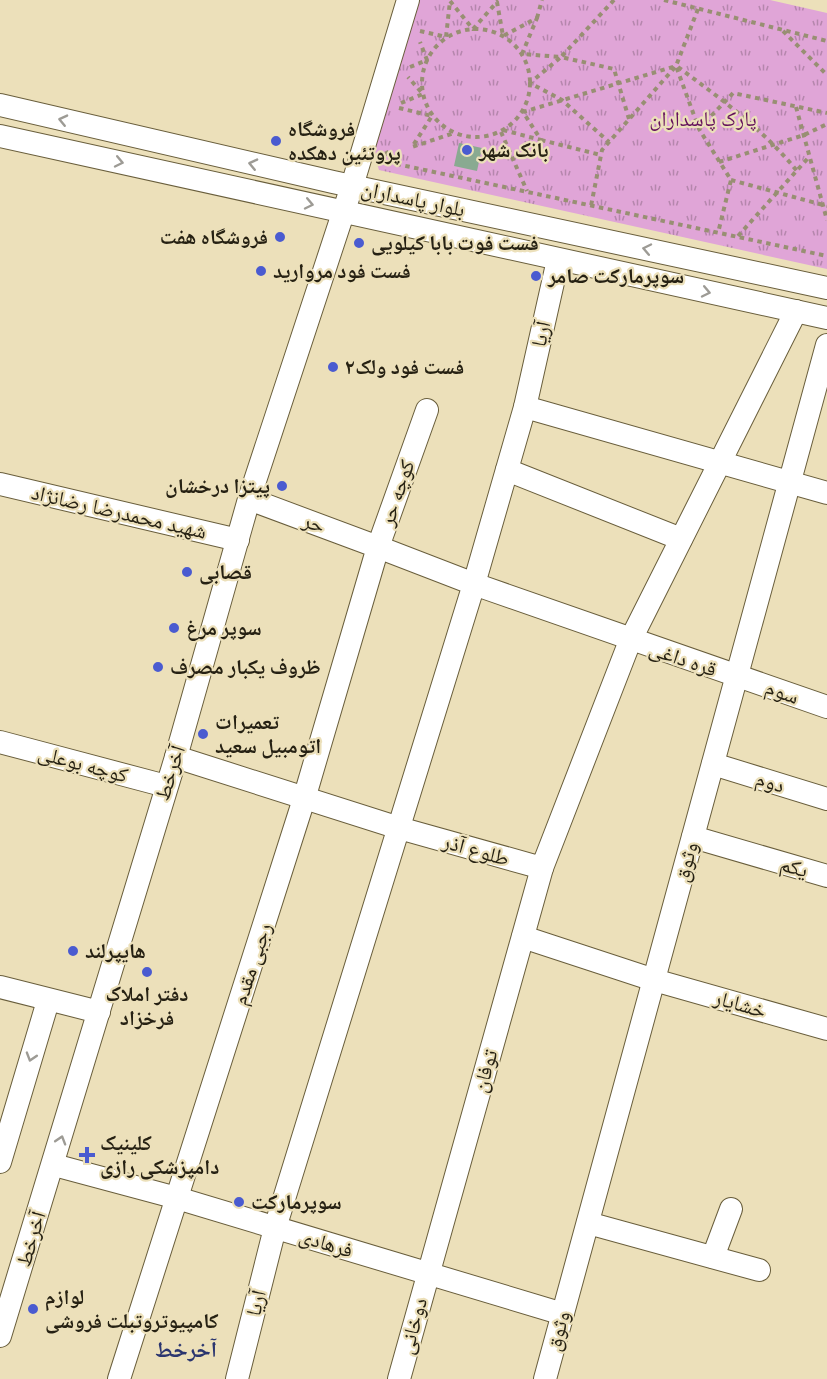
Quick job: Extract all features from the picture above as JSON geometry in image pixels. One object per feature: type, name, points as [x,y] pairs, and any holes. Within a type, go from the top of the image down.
[{"type":"street","name":"آخرخط","points":[[0,1336],[54,1165],[176,758],[249,499],[351,186],[408,0]]},
{"type":"street","name":"بلوار پاسداران","points":[[0,105],[351,186],[827,288]]},
{"type":"street","name":"بلوار پاسداران","points":[[0,136],[827,318]]},
{"type":"street","name":"آریا","points":[[237,1379],[275,1228],[474,584],[507,470],[525,407],[558,260]]},
{"type":"street","points":[[542,868],[630,641],[796,311]]},
{"type":"street","name":"وثوق","points":[[545,1379],[827,345]]},
{"type":"street","points":[[525,407],[827,493]]},
{"type":"street","name":"کوچه حر","points":[[427,410],[378,547],[630,641]]},
{"type":"street","points":[[507,470],[681,539]]},
{"type":"street","name":"شهید محمدرضا رضانژاد","points":[[0,484],[238,540]]},
{"type":"street","name":"حر","points":[[249,499],[378,547]]},
{"type":"street","name":"رجبی مقدم","points":[[119,1379],[304,799],[378,547]]},
{"type":"street","name":"قره داغی","points":[[630,641],[736,677]]},
{"type":"street","name":"سوم","points":[[736,677],[827,707]]},
{"type":"street","name":"کوچه بوعلی","points":[[0,742],[166,786]]},
{"type":"street","name":"طلوع آذر","points":[[176,758],[399,828],[542,868]]},
{"type":"street","name":"دوم","points":[[713,764],[827,799]]},
{"type":"street","name":"یکم","points":[[693,837],[827,876]]},
{"type":"street","name":"توفان","points":[[427,1273],[542,868]]},
{"type":"street","name":"خشایار","points":[[523,937],[654,980],[827,1029]]},
{"type":"street","points":[[0,987],[48,1001],[99,1012]]},
{"type":"street","points":[[0,1162],[48,1001]]},
{"type":"street","name":"فرهادی","points":[[54,1165],[177,1198],[562,1314]]},
{"type":"street","points":[[713,1257],[730,1209]]},
{"type":"street","points":[[588,1223],[759,1270]]},
{"type":"street","name":"دوخانی","points":[[399,1379],[427,1273]]},
{"type":"path","points":[[522,54],[542,0]]},
{"type":"path","points":[[531,82],[561,57],[614,0]]},
{"type":"path","points":[[664,0],[827,40]]},
{"type":"path","points":[[446,37],[450,1],[473,29]]},
{"type":"path","points":[[496,1],[503,36]]},
{"type":"path","points":[[473,29],[496,1]]},
{"type":"path","points":[[591,206],[601,155],[609,142],[676,66],[698,9]]},
{"type":"path","points":[[503,36],[537,18]]},
{"type":"path","points":[[427,60],[414,29],[446,37]]},
{"type":"path","points":[[423,94],[392,107],[432,116],[454,133],[478,138],[502,131],[512,126],[523,112],[530,95],[531,82],[522,54],[515,44],[503,36],[482,29],[473,29],[446,37],[427,60],[421,83],[432,116]]},
{"type":"path","points":[[782,29],[827,75]]},
{"type":"path","points":[[522,54],[561,57],[614,69],[629,119]]},
{"type":"path","points":[[402,71],[405,60]]},
{"type":"path","points":[[402,71],[427,60]]},
{"type":"path","points":[[523,112],[676,66]]},
{"type":"path","points":[[676,66],[776,144],[797,171]]},
{"type":"path","points":[[676,66],[699,129],[730,180],[825,206]]},
{"type":"path","points":[[402,71],[423,94]]},
{"type":"path","points":[[531,82],[562,100],[609,142]]},
{"type":"path","points":[[699,129],[733,93],[827,112]]},
{"type":"path","points":[[796,107],[827,220]]},
{"type":"path","points":[[523,112],[541,140]]},
{"type":"path","points":[[432,116],[412,147],[454,133]]},
{"type":"path","points":[[719,162],[804,135],[827,124]]},
{"type":"path","points":[[502,131],[601,155]]},
{"type":"path","points":[[502,131],[528,192]]},
{"type":"path","points":[[382,142],[392,163],[827,256]]},
{"type":"path","points":[[738,237],[809,157]]},
{"type":"path","points":[[718,233],[730,180]]},
{"type":"green space","name":"پارک پاسداران","points":[[402,0],[770,0],[827,13],[827,269],[379,170],[370,142]]},
{"type":"building","points":[[459,143],[482,148],[477,171],[454,166]]},
{"type":"place","name":"فروشگاه پروتئین دهکده","points":[[276,141]]},
{"type":"place","name":"بانک شهر","points":[[467,150]]},
{"type":"place","name":"فروشگاه هفت","points":[[280,237]]},
{"type":"place","name":"فست فوت بابا کیلویی","points":[[359,243]]},
{"type":"place","name":"فست فود مروارید","points":[[261,271]]},
{"type":"place","name":"سوپرمارکت صامر","points":[[536,276]]},
{"type":"place","name":"فست فود ولک۲","points":[[333,367]]},
{"type":"place","name":"پیتزا درخشان","points":[[282,486]]},
{"type":"place","name":"قصابی","points":[[187,572]]},
{"type":"place","name":"سوپر مرغ","points":[[174,628]]},
{"type":"place","name":"ظروف یکبار مصرف","points":[[158,667]]},
{"type":"place","name":"تعمیرات اتومبیل سعید","points":[[203,734]]},
{"type":"place","name":"هایپرلند","points":[[73,951]]},
{"type":"place","name":"دفتر املاک فرخزاد","points":[[147,972]]},
{"type":"place","name":"کلینیک دامپزشکی رازی","points":[[87,1155]]},
{"type":"place","name":"سوپرمارکت","points":[[239,1202]]},
{"type":"place","name":"لوازم کامپیوتروتبلت فروشی","points":[[33,1309]]},
{"type":"district","name":"آخرخط","points":[[186,1349]]}]
